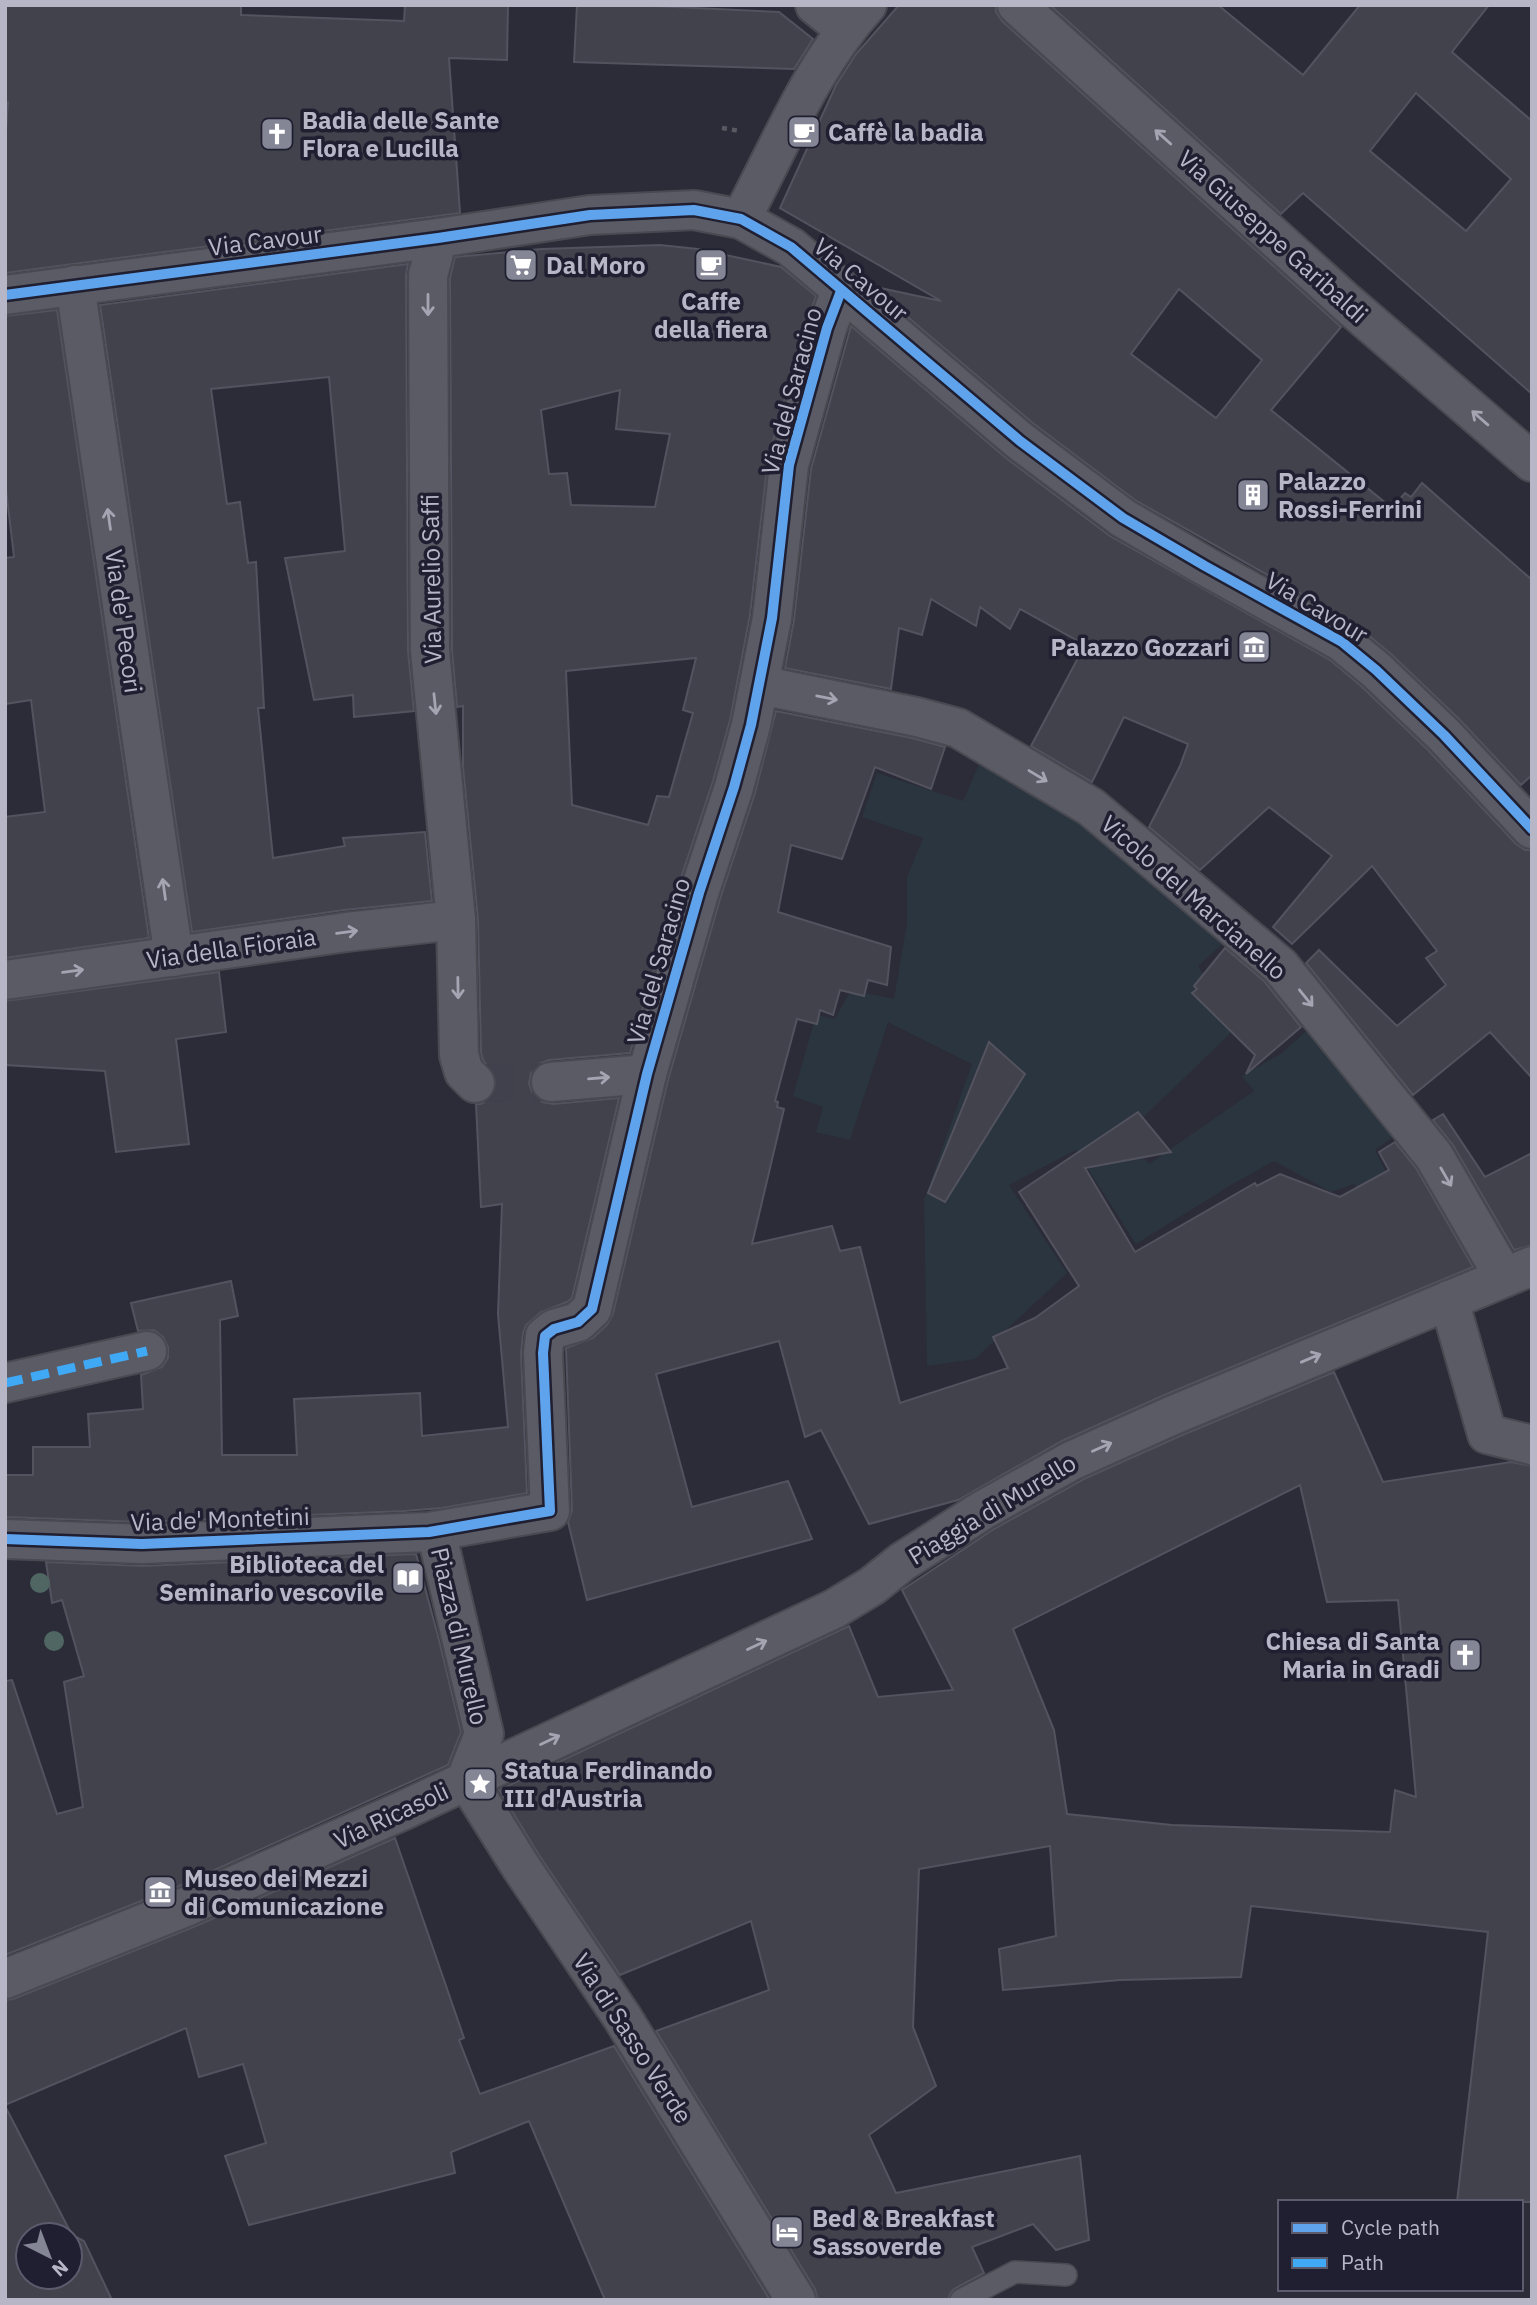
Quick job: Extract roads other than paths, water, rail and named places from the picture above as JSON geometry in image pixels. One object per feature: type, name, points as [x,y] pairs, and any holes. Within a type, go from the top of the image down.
[{"type":"street","points":[[741,219],[819,70],[856,17],[815,5]]},
{"type":"street","name":"Via Giuseppe Garibaldi","points":[[1017,5],[1347,303],[1532,463]]},
{"type":"street","name":"Via Cavour","points":[[5,295],[438,239],[590,215],[694,210],[741,219],[791,247],[1020,441],[1123,518],[1342,642],[1377,670],[1444,735],[1532,829]]},
{"type":"street","name":"Via Aurelio Saffi","points":[[438,239],[428,275],[430,651],[456,920],[459,1055],[464,1072],[475,1083]]},
{"type":"street","name":"Via de' Pecori","points":[[75,285],[174,957]]},
{"type":"street","name":"Via del Saracino","points":[[436,1531],[550,1511],[543,1353],[545,1336],[554,1329],[578,1322],[592,1309],[647,1074],[699,893],[734,787],[760,685],[772,618],[789,465],[827,328],[841,290]]},
{"type":"street","name":"Vicolo del Marcianello","points":[[760,685],[917,717],[958,729],[1091,807],[1280,966],[1434,1156],[1518,1271]]},
{"type":"street","name":"Via della Fioraia","points":[[5,980],[346,932],[456,920]]},
{"type":"street","points":[[551,1082],[647,1074]]},
{"type":"street","name":"Piaggia di Murello","points":[[466,1779],[834,1609],[873,1586],[902,1562],[984,1510],[1071,1461],[1183,1411],[1518,1271]]},
{"type":"street","points":[[1449,1300],[1487,1434],[1532,1445]]},
{"type":"street","points":[[5,1383],[147,1351]]},
{"type":"street","name":"Via de' Montetini","points":[[5,1539],[142,1544],[436,1531]]},
{"type":"street","name":"Piazza di Murello","points":[[436,1531],[484,1734],[466,1779]]},
{"type":"street","name":"Via Ricasoli","points":[[5,1979],[188,1906],[406,1809],[466,1779]]},
{"type":"street","name":"Via di Sasso Verde","points":[[466,1779],[521,1867],[622,2017],[796,2300]]},
{"type":"lane","points":[[961,2300],[1015,2272],[1066,2275]]},
{"type":"tunnel","points":[[475,1083],[551,1082]]},
{"type":"place","name":"Caffè la badia","points":[[804,132]]},
{"type":"place","name":"Badia delle Sante Flora e Lucilla","points":[[277,134]]},
{"type":"place","name":"Dal Moro","points":[[521,265]]},
{"type":"place","name":"Caffe della fiera","points":[[711,265]]},
{"type":"place","name":"Palazzo Rossi-Ferrini","points":[[1253,495]]},
{"type":"place","name":"Palazzo Gozzari","points":[[1254,647]]},
{"type":"place","name":"Biblioteca del Seminario vescovile","points":[[408,1578]]},
{"type":"place","name":"Chiesa di Santa Maria in Gradi","points":[[1465,1655]]},
{"type":"place","name":"Statua Ferdinando III d'Austria","points":[[480,1784]]},
{"type":"place","name":"Museo dei Mezzi di Comunicazione","points":[[160,1892]]},
{"type":"place","name":"Bed & Breakfast Sassoverde","points":[[787,2232]]}]
